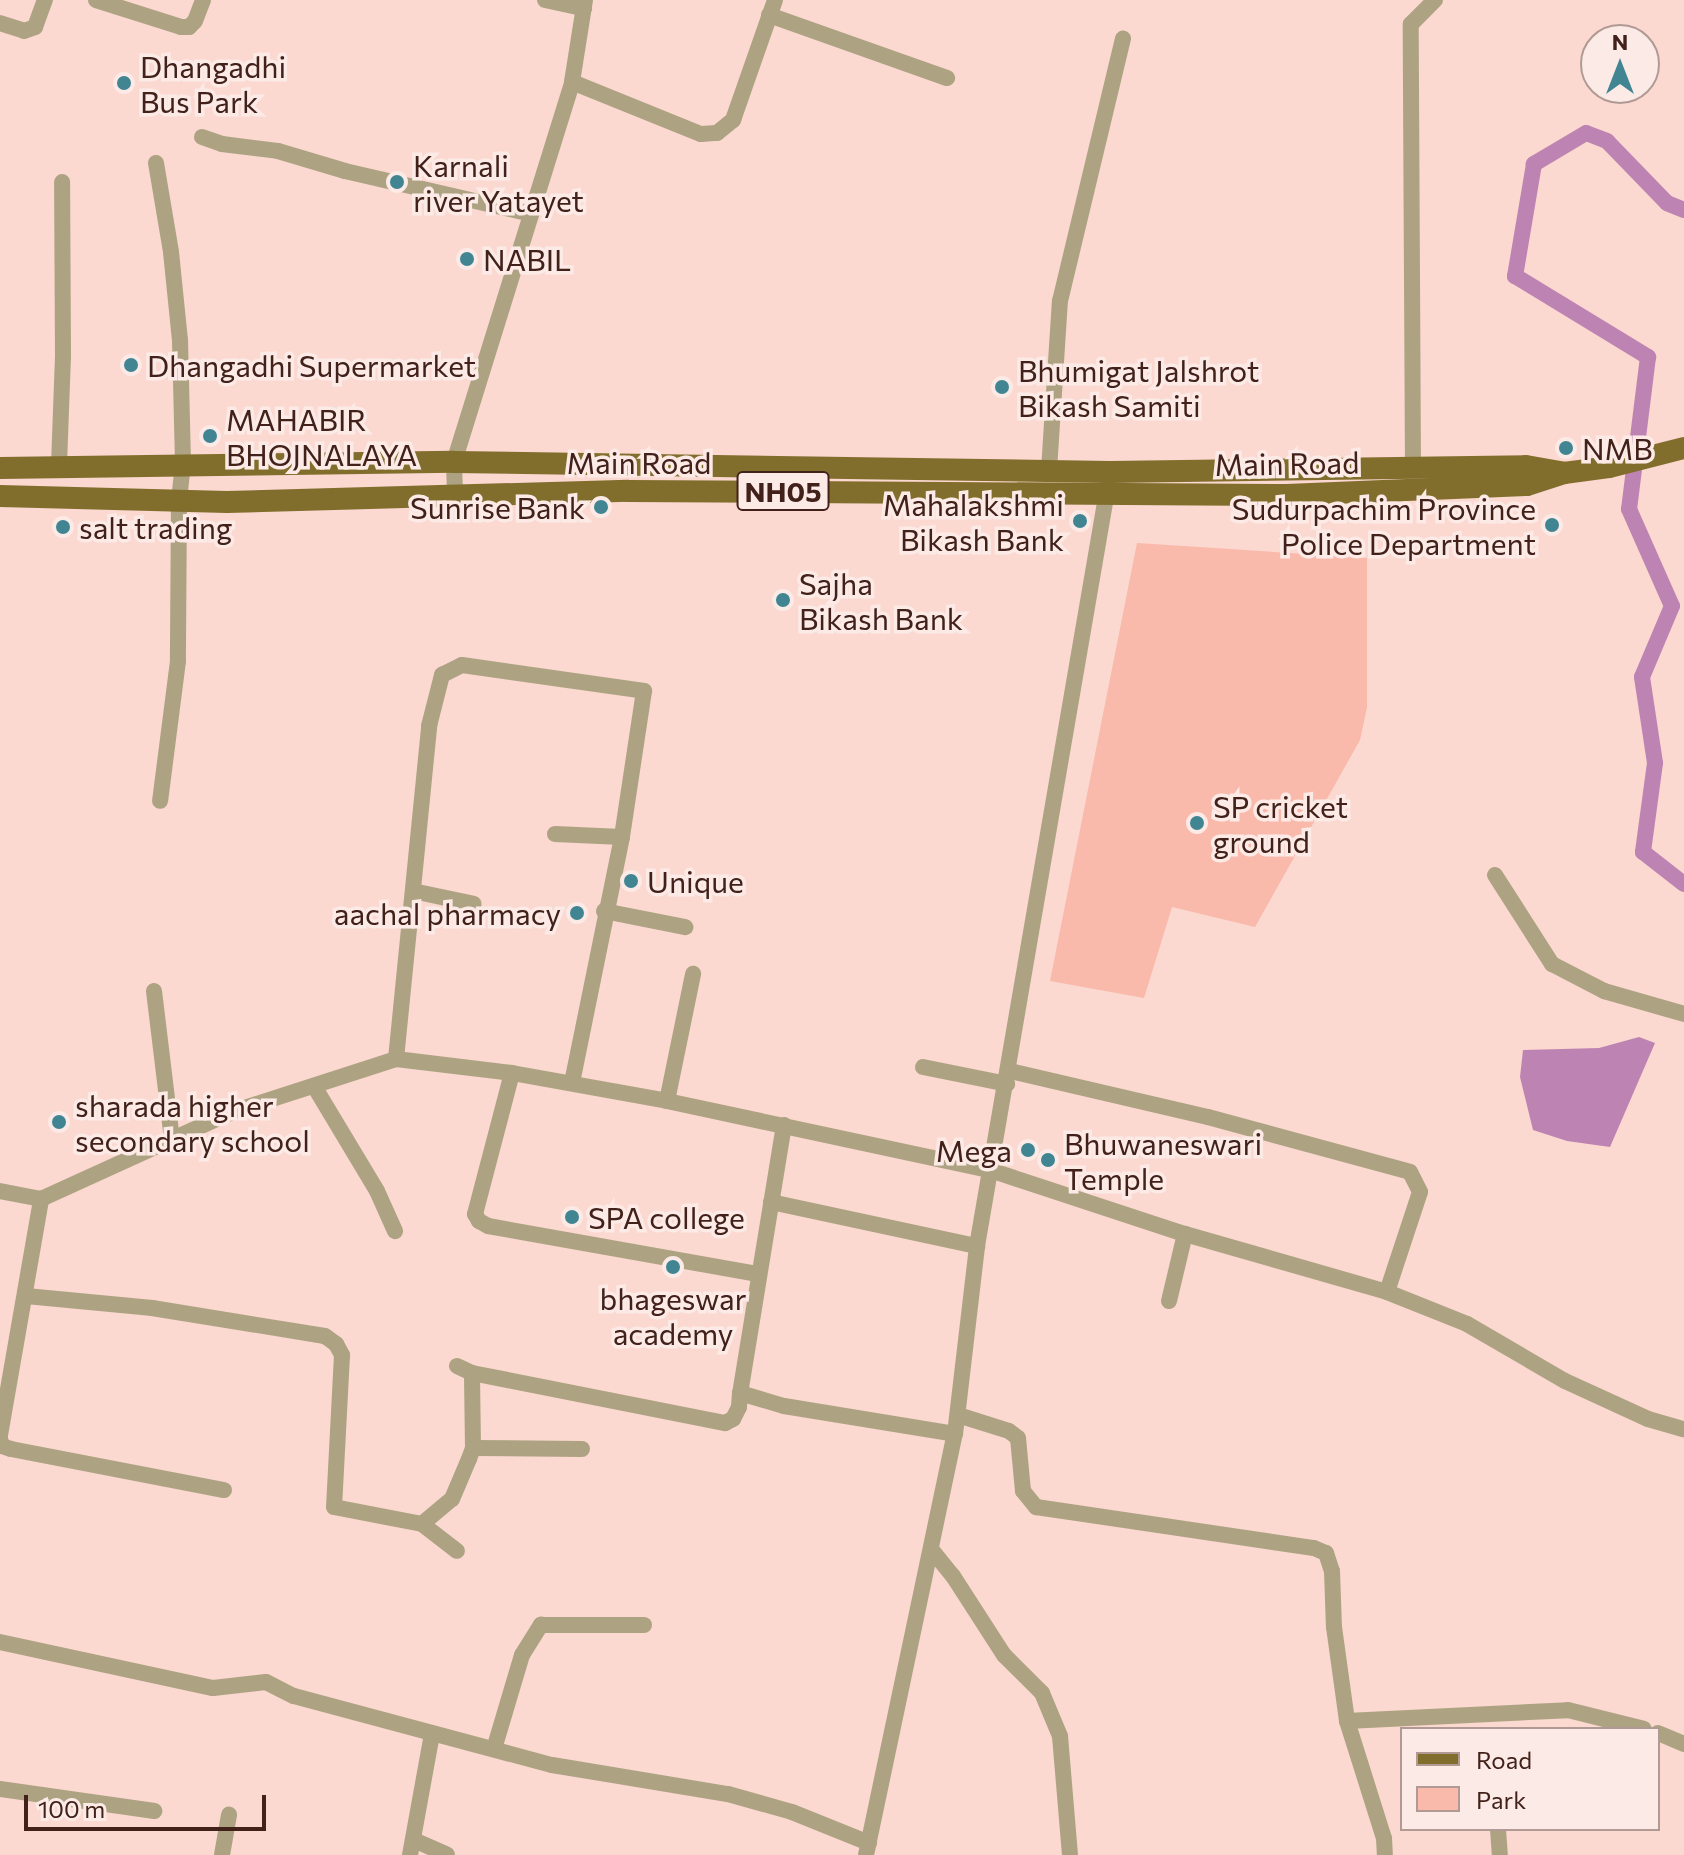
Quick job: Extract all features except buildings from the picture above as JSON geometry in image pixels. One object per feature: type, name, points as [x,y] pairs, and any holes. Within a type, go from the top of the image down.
[{"type":"main road","name":"Main Road","points":[[0,496],[179,501],[455,493],[744,491],[1287,495],[1542,483],[1564,473],[1609,467],[1684,448]]},
{"type":"main road","name":"Main Road","points":[[0,468],[183,463],[454,462],[1110,472],[1539,467],[1564,473]]},
{"type":"main road","points":[[744,491],[746,467]]},
{"type":"street","points":[[0,23],[24,31],[35,27],[45,0]]},
{"type":"street","points":[[96,0],[181,27],[189,27],[195,21],[203,0]]},
{"type":"street","points":[[455,493],[454,462],[572,82],[584,4],[545,0]]},
{"type":"street","points":[[1413,469],[1411,24],[1435,0]]},
{"type":"street","points":[[572,82],[701,134],[717,133],[733,120],[772,8],[947,78]]},
{"type":"street","points":[[1049,470],[1060,301],[1123,38]]},
{"type":"street","points":[[202,137],[222,144],[278,151],[345,171],[531,214]]},
{"type":"street","points":[[156,163],[171,252],[180,340],[183,463],[179,501],[178,661],[160,801]]},
{"type":"street","points":[[59,465],[63,357],[62,182]]},
{"type":"street","points":[[0,1642],[213,1688],[266,1682],[294,1696],[552,1765],[728,1794],[792,1812],[868,1849],[955,1434],[977,1246],[1009,1078],[1110,472]]},
{"type":"street","points":[[396,1059],[429,726],[442,675],[462,665],[644,691],[622,837],[604,911],[572,1083]]},
{"type":"street","points":[[555,834],[622,837]]},
{"type":"street","points":[[1495,875],[1552,964],[1604,991],[1684,1014]]},
{"type":"street","points":[[413,891],[474,904]]},
{"type":"street","points":[[604,911],[685,927]]},
{"type":"street","points":[[667,1101],[693,974]]},
{"type":"street","points":[[154,991],[172,1140]]},
{"type":"street","points":[[0,1191],[41,1199],[232,1112],[396,1059],[512,1073],[667,1101],[990,1170],[1185,1234],[1387,1292],[1467,1324],[1579,1388],[1648,1419],[1684,1429]]},
{"type":"street","points":[[923,1067],[1009,1078],[1208,1117],[1410,1172],[1420,1192],[1387,1292]]},
{"type":"street","points":[[512,1073],[475,1214],[479,1221],[488,1226],[757,1274]]},
{"type":"street","points":[[314,1086],[377,1191],[395,1231]]},
{"type":"street","points":[[422,1524],[452,1499],[473,1448],[465,1370],[725,1423],[733,1419],[739,1407],[757,1274],[784,1125]]},
{"type":"street","points":[[41,1199],[0,1437],[2,1446],[224,1490]]},
{"type":"street","points":[[771,1202],[977,1246]]},
{"type":"street","points":[[1169,1301],[1185,1234]]},
{"type":"street","points":[[26,1296],[152,1308],[325,1336],[336,1344],[342,1355],[334,1507],[422,1524],[457,1551]]},
{"type":"street","points":[[740,1393],[784,1406],[955,1434]]},
{"type":"street","points":[[958,1415],[1009,1431],[1018,1438],[1023,1491],[1036,1507],[1314,1548],[1326,1553],[1332,1571],[1334,1627],[1347,1721],[1384,1838],[1385,1855]]},
{"type":"street","points":[[473,1448],[582,1449]]},
{"type":"street","points":[[931,1549],[953,1576],[1004,1655],[1042,1693],[1060,1736],[1070,1855]]},
{"type":"street","points":[[494,1749],[522,1655],[541,1625],[644,1625]]},
{"type":"street","points":[[1347,1721],[1494,1721],[1568,1710],[1636,1727]]},
{"type":"street","points":[[432,1734],[412,1847],[447,1855]]},
{"type":"street","points":[[1660,1734],[1684,1744]]},
{"type":"street","points":[[0,1789],[154,1811]]},
{"type":"street","points":[[222,1855],[229,1815]]},
{"type":"street","points":[[1498,1831],[1500,1855]]},
{"type":"green space","name":"SP cricket ground","points":[[1137,543],[1367,558],[1367,707],[1360,740],[1255,927],[1172,907],[1144,998],[1050,981]]},
{"type":"shaded area","points":[[1639,1037],[1655,1043],[1610,1147],[1567,1141],[1533,1130],[1520,1077],[1523,1050],[1599,1048]]},
{"type":"waterway","points":[[1684,210],[1667,203],[1607,141],[1586,133],[1534,164],[1515,276],[1648,357],[1629,509],[1672,606],[1642,677],[1655,763],[1643,852],[1684,884]]},
{"type":"place","name":"Dhangadhi Bus Park","points":[[124,83]]},
{"type":"place","name":"Karnali river Yatayet","points":[[397,182]]},
{"type":"place","name":"NABIL","points":[[467,259]]},
{"type":"place","name":"Dhangadhi Supermarket","points":[[131,365]]},
{"type":"place","name":"Bhumigat Jalshrot Bikash Samiti","points":[[1002,387]]},
{"type":"place","name":"MAHABIR BHOJNALAYA","points":[[210,436]]},
{"type":"place","name":"NMB","points":[[1566,448]]},
{"type":"place","name":"Sunrise Bank","points":[[601,507]]},
{"type":"place","name":"Mahalakshmi Bikash Bank","points":[[1080,521]]},
{"type":"place","name":"Sudurpachim Province Police Department","points":[[1552,525]]},
{"type":"place","name":"salt trading","points":[[63,527]]},
{"type":"place","name":"Sajha Bikash Bank","points":[[783,600]]},
{"type":"place","name":"SP cricket ground","points":[[1197,823]]},
{"type":"place","name":"Unique","points":[[631,881]]},
{"type":"place","name":"aachal pharmacy","points":[[577,913]]},
{"type":"place","name":"sharada higher secondary school","points":[[59,1122]]},
{"type":"place","name":"Mega","points":[[1028,1150]]},
{"type":"place","name":"Bhuwaneswari Temple","points":[[1048,1160]]},
{"type":"place","name":"SPA college","points":[[572,1217]]},
{"type":"place","name":"bhageswar academy","points":[[673,1267]]}]
